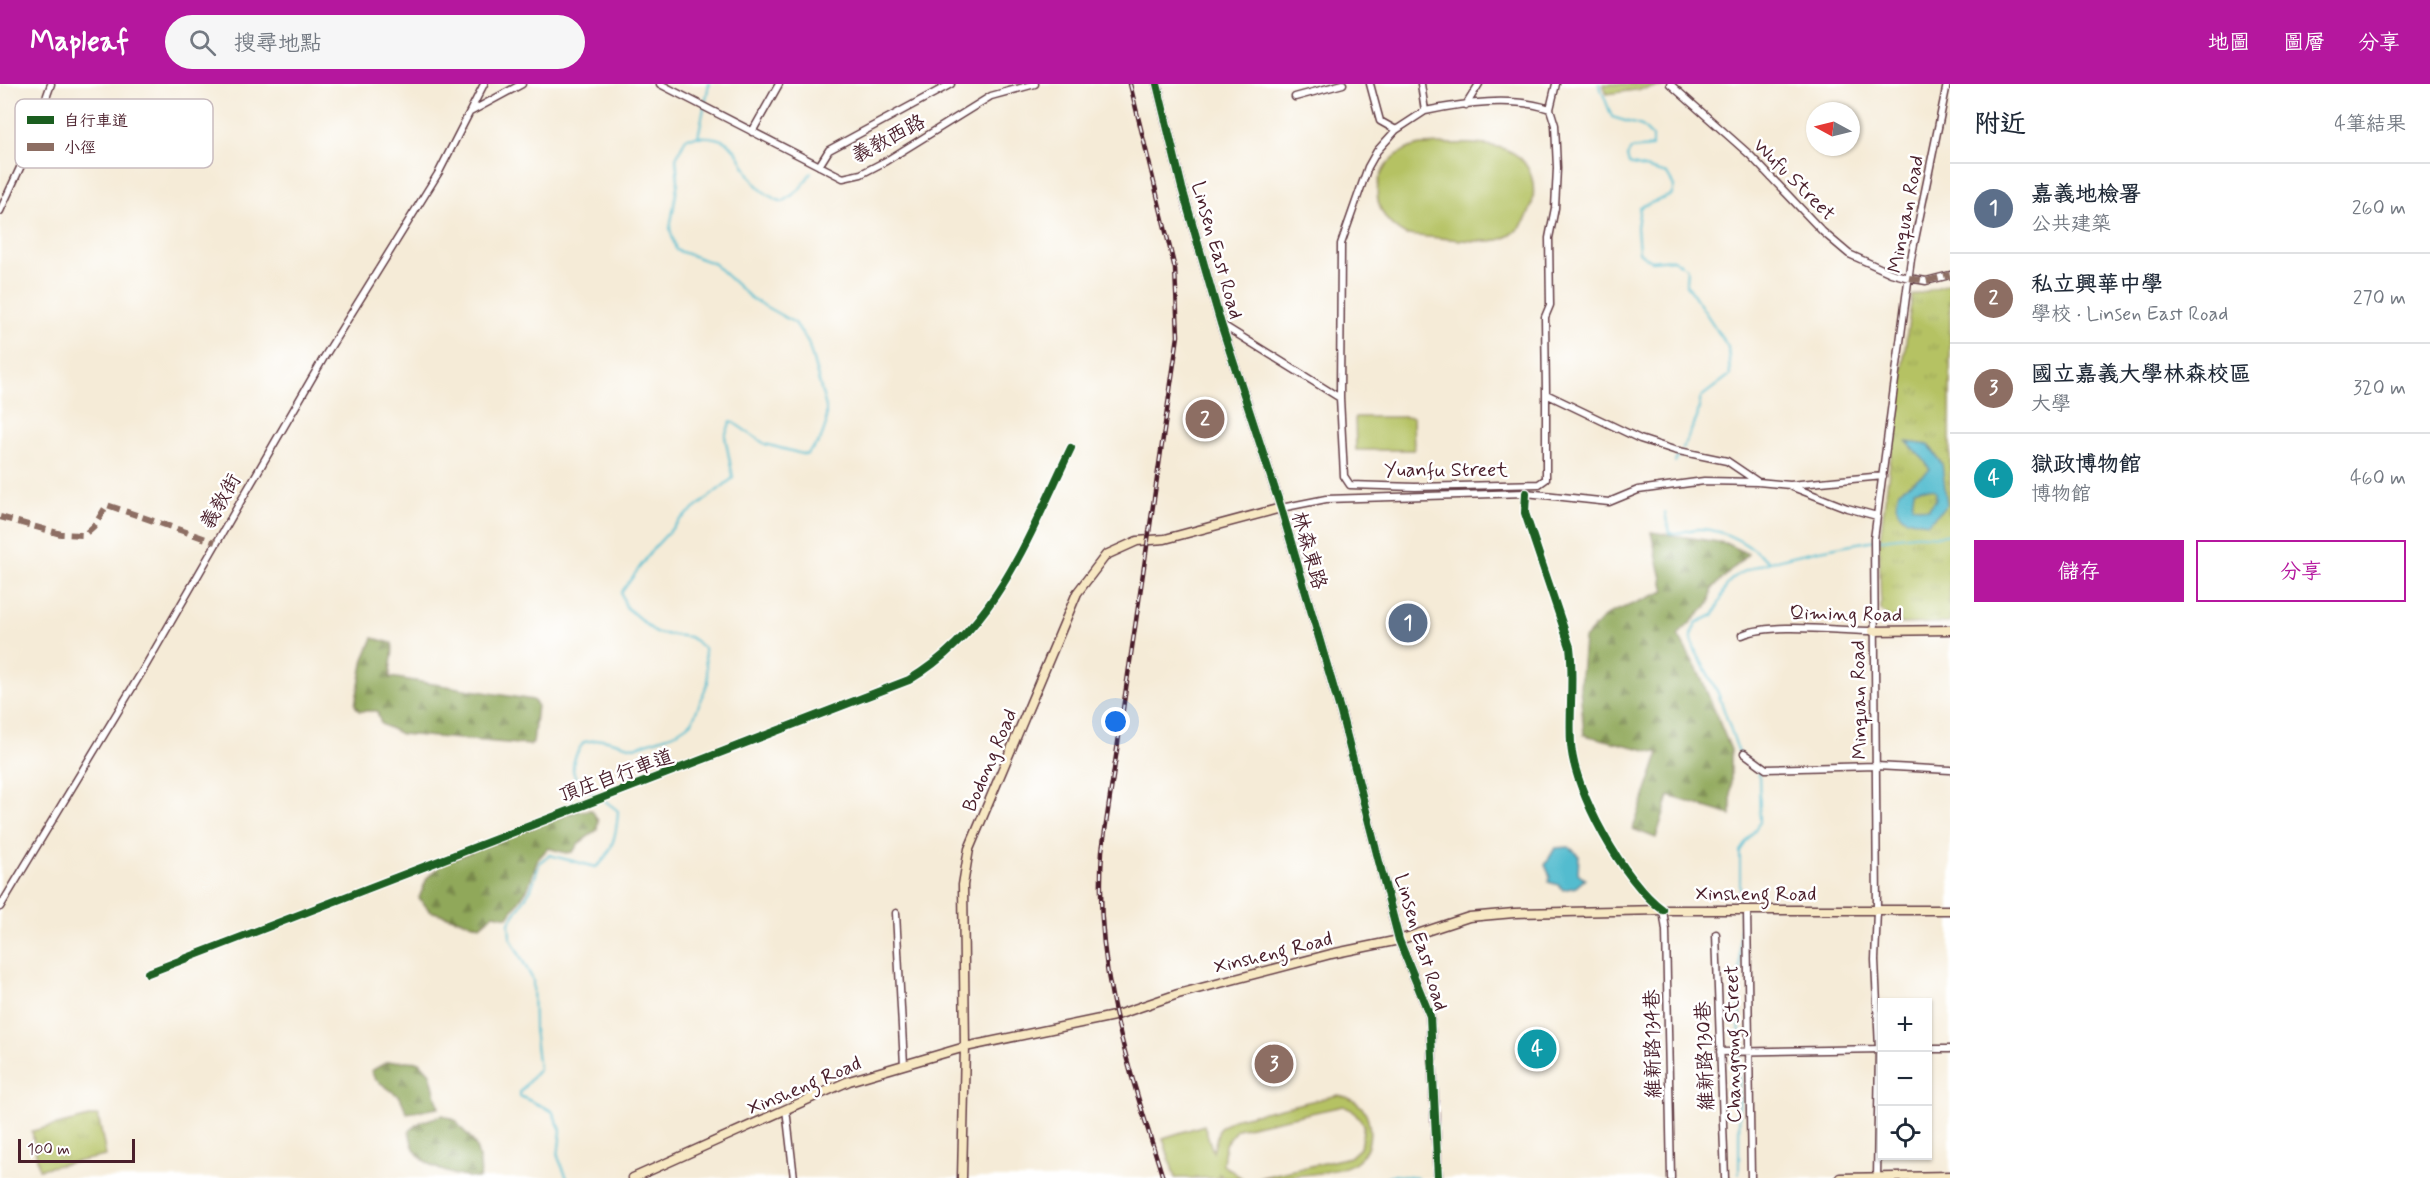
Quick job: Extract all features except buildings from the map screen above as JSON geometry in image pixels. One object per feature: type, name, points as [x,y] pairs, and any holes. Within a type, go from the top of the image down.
[{"type":"street","points":[[46,99],[51,84]]},
{"type":"street","name":"義教街","points":[[0,907],[146,664],[323,359],[439,172],[484,84]]},
{"type":"street","points":[[470,112],[522,84]]},
{"type":"street","name":"義教西路","points":[[660,84],[843,178],[861,174],[952,123],[991,96],[1035,84]]},
{"type":"street","points":[[752,132],[779,84]]},
{"type":"street","points":[[819,166],[829,150],[951,84]]},
{"type":"street","name":"Linsen East Road","points":[[1157,84],[1182,188],[1221,324]]},
{"type":"street","points":[[1295,97],[1342,84]]},
{"type":"street","points":[[1370,84],[1380,121],[1396,130]]},
{"type":"street","points":[[1421,84],[1425,111]]},
{"type":"street","points":[[1466,105],[1479,84]]},
{"type":"street","points":[[1546,394],[1545,317],[1550,305],[1548,238],[1555,208],[1557,168],[1555,125],[1550,109],[1556,84]]},
{"type":"street","name":"Wufu Street","points":[[1670,84],[1750,155],[1823,231],[1849,254],[1891,273],[1909,278],[1926,281],[1950,275]]},
{"type":"street","name":"Minquan Road","points":[[1878,1004],[1875,960],[1878,910],[1873,631],[1877,516],[1909,278],[1947,84]]},
{"type":"street","points":[[1340,398],[1341,244],[1368,167],[1377,151],[1396,130],[1425,111],[1466,105],[1526,103],[1550,109]]},
{"type":"street","points":[[0,211],[20,168]]},
{"type":"street","points":[[1221,324],[1340,398]]},
{"type":"street","name":"林森東路","points":[[1221,324],[1281,508]]},
{"type":"street","name":"Yuanfu Street","points":[[1340,398],[1344,476],[1350,485],[1539,484],[1546,479],[1546,394],[1640,439],[1674,450],[1727,461],[1758,482]]},
{"type":"street","name":"Yuanfu Street","points":[[1281,508],[1326,499],[1526,493],[1609,502],[1638,490],[1704,482],[1758,482],[1790,485],[1883,476]]},
{"type":"street","name":"Yuanfu Street","points":[[1790,485],[1847,508],[1877,516]]},
{"type":"street","name":"Linsen East Road","points":[[1281,508],[1341,713],[1399,939],[1430,1016],[1438,1178]]},
{"type":"street","name":"Bodong Road","points":[[962,1178],[965,1047],[963,885],[969,849],[1077,593],[1106,555],[1137,541],[1165,539],[1281,508]]},
{"type":"street","name":"Qiming Road","points":[[1742,635],[1753,630],[1778,629],[1950,630]]},
{"type":"street","points":[[1744,753],[1766,769],[1876,766],[1950,770]]},
{"type":"street","name":"Xinsheng Road","points":[[633,1178],[834,1087],[904,1065],[965,1047],[1114,1016],[1178,994],[1331,954],[1399,939],[1469,918],[1489,915],[1663,910],[1950,910]]},
{"type":"street","name":"維新路134巷","points":[[1663,910],[1666,930],[1671,1178]]},
{"type":"street","name":"Changrong Street","points":[[1742,910],[1752,1178]]},
{"type":"street","points":[[896,913],[904,1065]]},
{"type":"street","name":"維新路130巷","points":[[1716,934],[1725,1178]]},
{"type":"street","points":[[1720,1052],[1878,1049]]},
{"type":"street","points":[[1932,1049],[1950,1049]]},
{"type":"street","name":"Minquan Road","points":[[1877,1178],[1881,1052]]},
{"type":"street","points":[[786,1109],[794,1178]]},
{"type":"street","points":[[1840,1178],[1950,1176]]},
{"type":"green space","points":[[1603,84],[1670,84],[1671,85],[1607,94]]},
{"type":"green space","points":[[1420,145],[1488,145],[1507,150],[1520,158],[1528,168],[1533,181],[1531,209],[1524,222],[1515,232],[1494,241],[1406,235],[1392,225],[1383,213],[1378,200],[1378,186],[1382,173],[1403,151]]},
{"type":"green space","points":[[1950,283],[1950,623],[1896,624],[1881,611],[1879,546],[1912,296]]},
{"type":"green space","points":[[1355,417],[1413,417],[1414,450],[1356,450]]},
{"type":"green space","points":[[1651,532],[1725,543],[1748,554],[1713,588],[1709,604],[1678,635],[1698,671],[1731,750],[1731,815],[1669,796],[1656,838],[1633,829],[1659,753],[1584,735],[1580,687],[1584,639],[1606,615],[1665,591]]},
{"type":"green space","points":[[373,638],[392,643],[390,677],[533,700],[537,705],[533,743],[530,745],[401,734],[381,724],[377,711],[359,711],[355,705],[364,659]]},
{"type":"green space","points":[[592,810],[598,821],[597,830],[578,844],[573,852],[566,853],[548,848],[538,859],[528,888],[508,917],[494,914],[480,926],[430,911],[419,898],[427,878],[443,863],[576,811]]},
{"type":"green space","points":[[387,1062],[420,1062],[430,1073],[439,1108],[407,1113],[400,1097],[375,1079],[371,1071]]},
{"type":"green space","points":[[1338,1095],[1361,1106],[1366,1114],[1370,1136],[1365,1152],[1357,1161],[1338,1169],[1309,1174],[1258,1178],[1350,1157],[1360,1148],[1364,1125],[1352,1110],[1343,1106],[1237,1129],[1225,1144],[1223,1165],[1242,1178],[1224,1178],[1219,1174],[1220,1178],[1175,1178],[1163,1138],[1204,1125],[1213,1152],[1219,1129],[1233,1119]]},
{"type":"green space","points":[[98,1115],[106,1156],[39,1169],[32,1131]]},
{"type":"green space","points":[[443,1115],[457,1121],[470,1137],[478,1153],[480,1178],[454,1174],[435,1167],[420,1157],[414,1148],[409,1131],[421,1122]]},
{"type":"water","points":[[1907,442],[1929,445],[1942,464],[1947,505],[1928,523],[1906,519],[1897,507],[1899,491],[1930,470]],"holes":[[[1932,489],[1936,492],[1936,500],[1928,509],[1912,506],[1914,490]]]},
{"type":"water","points":[[1569,847],[1579,855],[1578,873],[1585,879],[1576,887],[1563,890],[1559,885],[1548,882],[1550,876],[1545,865],[1555,848]]},
{"type":"waterway","points":[[698,137],[709,84]]},
{"type":"waterway","points":[[1599,84],[1612,117],[1642,126],[1652,136],[1652,147],[1631,149],[1627,156],[1629,164],[1667,174],[1674,186],[1672,195],[1640,207],[1637,227],[1639,252],[1651,261],[1673,259],[1687,268],[1686,283],[1728,347],[1730,375],[1701,397],[1697,418],[1682,449]]},
{"type":"waterway","points":[[567,1178],[558,1157],[561,1130],[552,1111],[520,1096],[520,1092],[539,1069],[534,1029],[533,980],[510,937],[509,923],[531,889],[540,862],[549,855],[596,867],[610,849],[617,826],[618,811],[580,784],[575,776],[573,767],[584,742],[603,739],[634,747],[674,734],[692,722],[708,682],[704,648],[690,637],[656,633],[626,607],[621,593],[653,549],[680,520],[733,478],[725,436],[731,421],[765,444],[806,455],[820,441],[826,424],[826,407],[808,342],[795,323],[752,299],[713,263],[676,250],[670,229],[678,181],[676,158],[686,138],[709,137],[724,141],[734,149],[755,183],[766,194],[783,202],[799,190],[811,173]]},
{"type":"waterway","points":[[1675,462],[1679,454]]},
{"type":"waterway","points":[[1665,512],[1669,533],[1697,529],[1720,532],[1745,544],[1768,561]]},
{"type":"waterway","points":[[1740,907],[1740,851],[1760,822],[1759,769],[1739,753],[1718,693],[1694,648],[1691,635],[1696,623],[1713,615],[1732,579],[1766,563],[1874,540],[1914,535],[1950,534]]},
{"type":"waterway","points":[[1739,1173],[1740,912]]},
{"type":"waterway","points":[[1386,1178],[1394,1175],[1418,1178]]},
{"type":"railway","points":[[1130,84],[1175,269],[1178,336],[1102,851],[1101,895],[1103,938],[1116,1018],[1163,1178]]},
{"type":"marked path","points":[[1909,278],[1926,281],[1950,275]]},
{"type":"marked path","points":[[0,517],[61,534],[84,535],[94,526],[107,505],[215,542]]},
{"type":"cycle path","points":[[1157,84],[1182,188],[1221,324],[1281,508],[1341,713],[1399,940],[1430,1016],[1438,1178]]},
{"type":"cycle path","name":"頂庄自行車道","points":[[148,973],[909,680],[939,659],[965,634],[987,607],[1024,546],[1071,448]]},
{"type":"cycle path","points":[[1526,493],[1525,513],[1570,647],[1571,744],[1581,786],[1591,810],[1618,858],[1648,897],[1663,910]]},
{"type":"place","name":"私立興華中學","points":[[1205,419]]},
{"type":"place","name":"嘉義地檢署","points":[[1408,623]]},
{"type":"place","name":"獄政博物館","points":[[1537,1049]]},
{"type":"place","name":"國立嘉義大學林森校區","points":[[1274,1064]]}]
